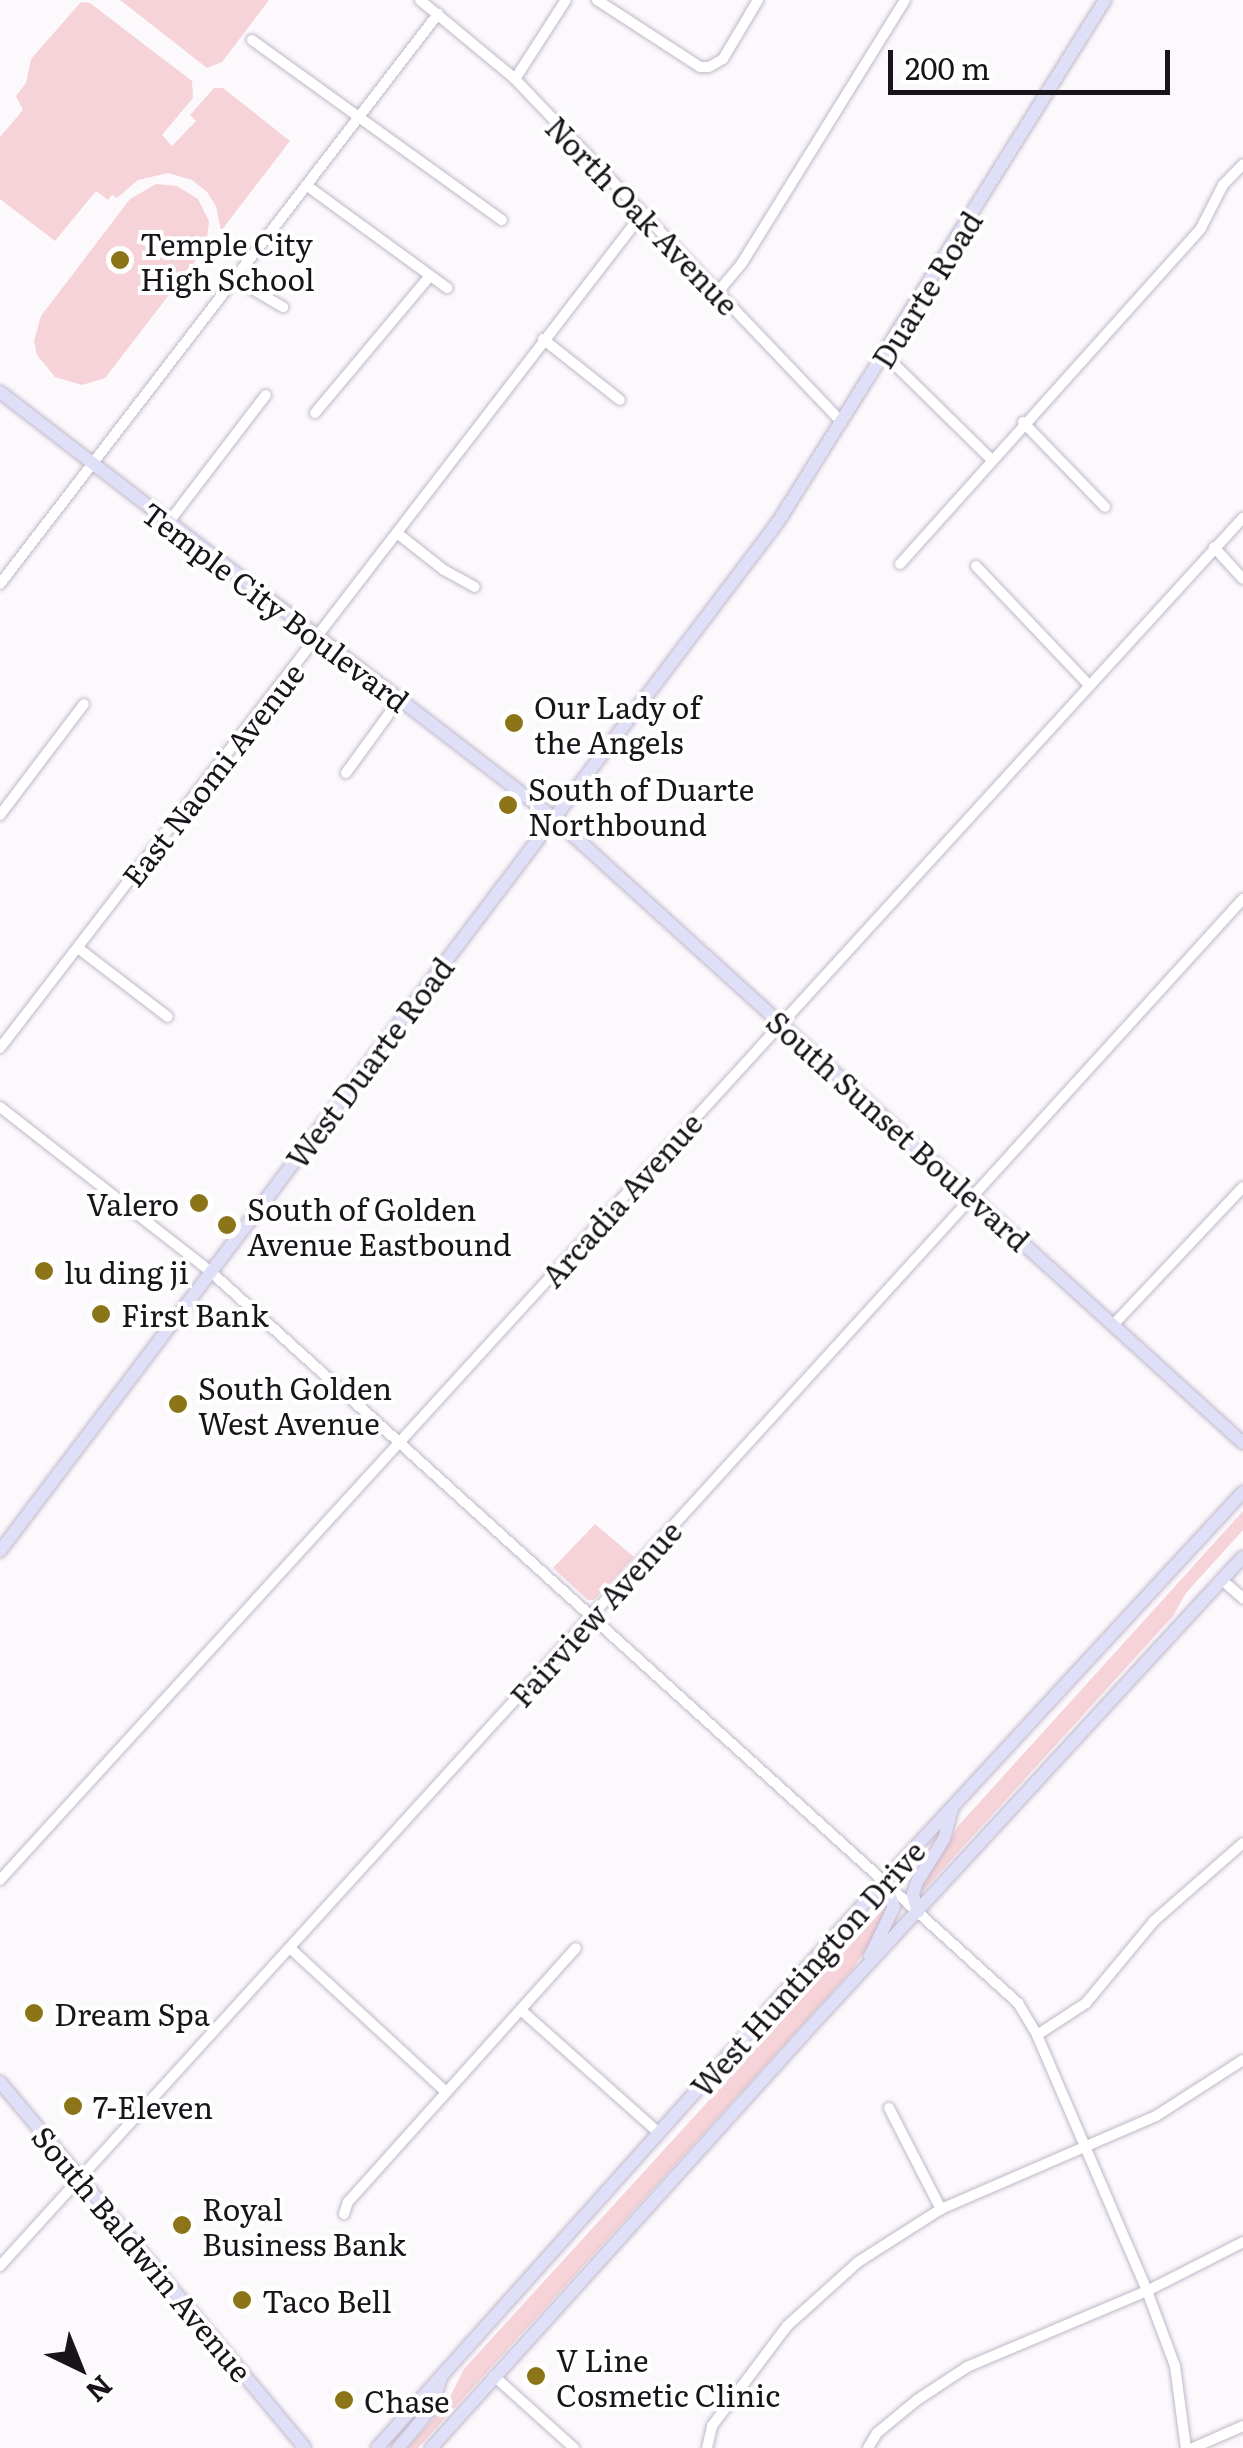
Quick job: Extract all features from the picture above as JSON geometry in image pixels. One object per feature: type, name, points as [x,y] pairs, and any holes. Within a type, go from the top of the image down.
[{"type":"main road","name":"Duarte Road","points":[[738,573],[885,355],[1104,0]]},
{"type":"main road","name":"Temple City Boulevard","points":[[0,392],[554,818]]},
{"type":"main road","name":"West Duarte Road","points":[[0,1551],[738,573]]},
{"type":"main road","name":"South Sunset Boulevard","points":[[554,818],[1243,1443]]},
{"type":"main road","name":"West Huntington Drive","points":[[377,2448],[444,2368],[884,1881],[1243,1492]]},
{"type":"main road","name":"West Huntington Drive","points":[[430,2448],[1243,1557]]},
{"type":"main road","points":[[918,1912],[914,1894],[917,1882],[944,1838],[953,1806]]},
{"type":"main road","points":[[864,1968],[894,1906],[884,1881]]},
{"type":"main road","name":"South Baldwin Avenue","points":[[0,2082],[305,2448]]},
{"type":"main road","points":[[398,2448],[430,2410],[444,2368]]},
{"type":"street","name":"North Oak Avenue","points":[[420,0],[515,79],[842,422]]},
{"type":"street","points":[[515,79],[566,0]]},
{"type":"street","points":[[597,0],[700,67],[710,68],[723,59],[758,0]]},
{"type":"street","points":[[717,294],[742,262],[905,0]]},
{"type":"street","points":[[0,584],[438,14]]},
{"type":"street","points":[[252,40],[502,220]]},
{"type":"street","points":[[900,564],[1201,228],[1223,186],[1243,164]]},
{"type":"street","points":[[306,186],[448,288]]},
{"type":"street","name":"East Naomi Avenue","points":[[0,1048],[642,214]]},
{"type":"street","points":[[235,278],[283,307]]},
{"type":"street","points":[[315,414],[429,278]]},
{"type":"street","points":[[543,339],[620,400]]},
{"type":"street","points":[[885,355],[991,459]]},
{"type":"street","points":[[168,523],[266,395]]},
{"type":"street","points":[[1024,422],[1105,507]]},
{"type":"street","name":"Arcadia Avenue","points":[[0,1880],[1243,518]]},
{"type":"street","points":[[398,533],[444,570],[475,587]]},
{"type":"street","points":[[1214,546],[1243,579]]},
{"type":"street","points":[[976,566],[1088,684]]},
{"type":"street","points":[[346,773],[399,700]]},
{"type":"street","points":[[0,814],[84,704]]},
{"type":"street","name":"Fairview Avenue","points":[[0,2266],[1243,899]]},
{"type":"street","points":[[78,948],[168,1017]]},
{"type":"street","points":[[0,1107],[211,1272],[1008,1992],[1037,2035],[1147,2291],[1175,2366],[1190,2448],[1243,2426]]},
{"type":"street","points":[[1114,1324],[1243,1187]]},
{"type":"street","points":[[1222,1580],[1243,1598]]},
{"type":"street","points":[[1037,2035],[1086,2003],[1164,1911],[1243,1843]]},
{"type":"street","points":[[290,1948],[446,2091]]},
{"type":"street","points":[[344,2214],[348,2202],[576,1948]]},
{"type":"street","points":[[521,2010],[659,2133]]},
{"type":"street","points":[[707,2448],[712,2426],[787,2326],[858,2262],[941,2209],[1169,2108],[1243,2060]]},
{"type":"street","points":[[888,2108],[941,2209]]},
{"type":"street","points":[[868,2448],[877,2433],[903,2411],[966,2367],[1147,2291],[1243,2242]]},
{"type":"street","points":[[494,2376],[574,2448]]},
{"type":"shaded area","points":[[120,0],[269,0],[222,62],[207,68]]},
{"type":"shaded area","points":[[81,2],[90,3],[192,81],[193,98],[162,135],[172,146],[196,121],[190,115],[214,88],[223,88],[290,141],[221,231],[216,206],[207,192],[192,180],[168,173],[138,180],[117,198],[112,195],[108,200],[96,191],[55,241],[0,199],[0,137],[23,110],[16,96],[26,83],[31,59]]},
{"type":"shaded area","points":[[156,184],[177,186],[198,199],[209,221],[206,247],[105,378],[82,385],[55,377],[37,355],[34,341],[41,316],[130,199]]},
{"type":"shaded area","points":[[1243,1511],[1243,1530],[1186,1593],[1173,1616],[923,1891],[919,1888],[959,1825]]},
{"type":"shaded area","points":[[595,1524],[634,1557],[594,1600],[588,1600],[553,1568]]},
{"type":"shaded area","points":[[887,1905],[874,1939],[851,1971],[418,2448],[407,2448],[446,2405],[464,2369]]},
{"type":"place","name":"Temple City High School","points":[[120,260]]},
{"type":"place","name":"Our Lady of the Angels","points":[[514,723]]},
{"type":"place","name":"South of Duarte Northbound","points":[[508,805]]},
{"type":"place","name":"Valero","points":[[199,1203]]},
{"type":"place","name":"South of Golden Avenue Eastbound","points":[[227,1225]]},
{"type":"place","name":"lu ding ji","points":[[44,1271]]},
{"type":"place","name":"First Bank","points":[[101,1314]]},
{"type":"place","name":"South Golden West Avenue","points":[[178,1404]]},
{"type":"place","name":"Dream Spa","points":[[34,2013]]},
{"type":"place","name":"7-Eleven","points":[[73,2106]]},
{"type":"place","name":"Royal Business Bank","points":[[182,2225]]},
{"type":"place","name":"Taco Bell","points":[[242,2300]]},
{"type":"place","name":"V Line Cosmetic Clinic","points":[[536,2376]]},
{"type":"place","name":"Chase","points":[[344,2400]]}]
